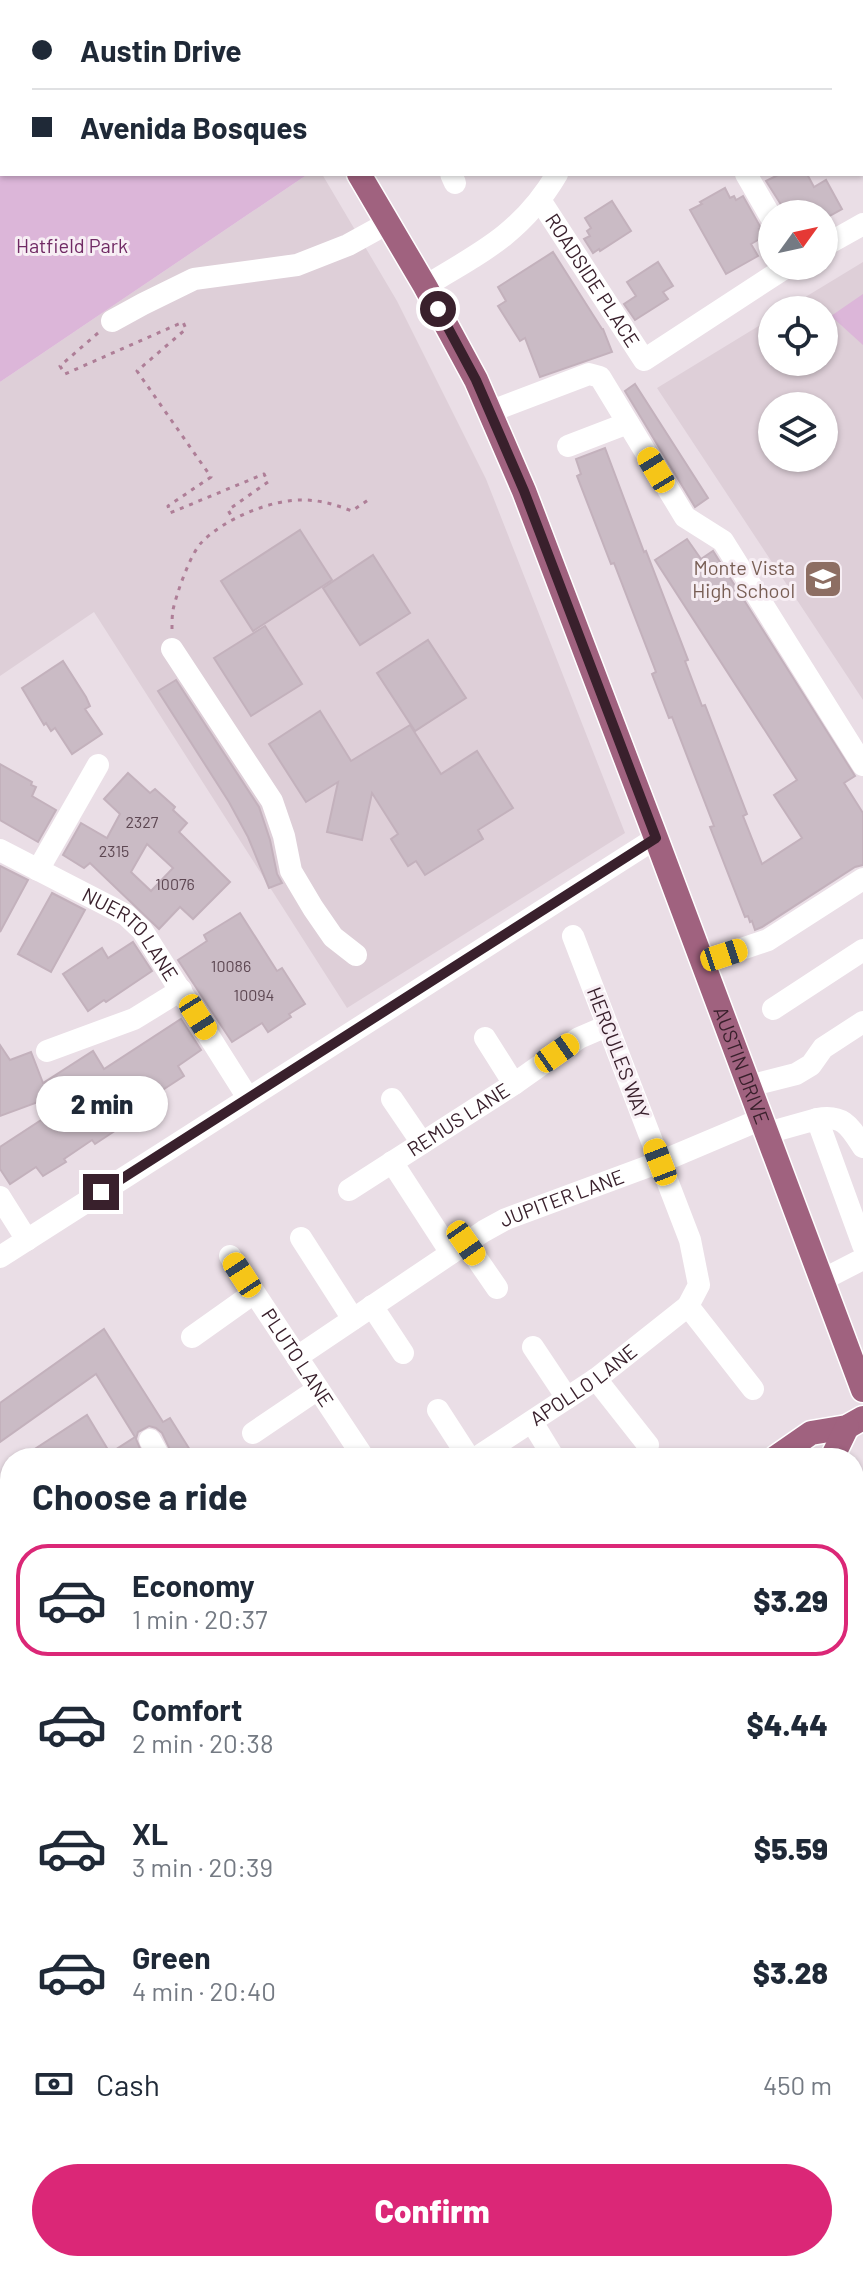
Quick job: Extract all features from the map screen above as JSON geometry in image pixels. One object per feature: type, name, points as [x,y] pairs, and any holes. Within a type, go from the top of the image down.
[{"type":"main road","name":"AUSTIN DRIVE","points":[[360,176],[476,380],[524,491],[863,1390]]},
{"type":"main road","points":[[789,1448],[811,1433],[855,1423]]},
{"type":"main road","points":[[839,1448],[855,1423]]},
{"type":"street","points":[[425,286],[508,234],[540,200],[556,176]]},
{"type":"street","points":[[747,176],[761,200]]},
{"type":"street","name":"ROADSIDE PLACE","points":[[540,200],[644,360],[767,280]]},
{"type":"street","points":[[112,321],[194,279],[297,265],[348,245],[388,223]]},
{"type":"street","points":[[838,238],[863,224]]},
{"type":"street","points":[[489,412],[589,374],[600,377],[685,517],[723,541],[863,765]]},
{"type":"street","points":[[568,446],[628,423]]},
{"type":"street","points":[[172,649],[272,801],[284,836],[291,871],[313,908],[333,937],[356,955]]},
{"type":"street","points":[[38,870],[98,765]]},
{"type":"street","points":[[0,1257],[656,838]]},
{"type":"street","name":"NUERTO LANE","points":[[0,850],[126,915],[142,930],[248,1098]]},
{"type":"street","points":[[703,962],[768,940],[863,879]]},
{"type":"street","name":"HERCULES WAY","points":[[573,936],[690,1240],[699,1285],[688,1306]]},
{"type":"street","points":[[773,1009],[863,950]]},
{"type":"street","points":[[47,1051],[134,1019],[181,990]]},
{"type":"street","points":[[749,1086],[796,1074],[811,1065],[823,1048],[863,1022]]},
{"type":"street","name":"REMUS LANE","points":[[349,1190],[514,1084],[579,1038],[607,1026]]},
{"type":"street","points":[[485,1038],[514,1084]]},
{"type":"street","points":[[392,1099],[422,1143]]},
{"type":"street","points":[[863,1147],[848,1124],[835,1118],[817,1119],[863,1245]]},
{"type":"street","name":"JUPITER LANE","points":[[297,1357],[506,1219],[764,1126],[817,1119]]},
{"type":"street","points":[[392,1162],[459,1248],[497,1288]]},
{"type":"street","points":[[0,1197],[27,1240]]},
{"type":"street","points":[[301,1238],[353,1319]]},
{"type":"street","name":"PLUTO LANE","points":[[230,1256],[357,1448]]},
{"type":"street","points":[[822,1280],[863,1259]]},
{"type":"street","points":[[192,1337],[254,1293]]},
{"type":"street","points":[[372,1306],[403,1353]]},
{"type":"street","points":[[688,1306],[753,1389]]},
{"type":"street","name":"APOLLO LANE","points":[[492,1448],[596,1379],[688,1306]]},
{"type":"street","points":[[533,1347],[567,1398]]},
{"type":"street","points":[[596,1379],[648,1445]]},
{"type":"street","points":[[253,1433],[318,1389]]},
{"type":"street","points":[[438,1410],[463,1448]]},
{"type":"street","points":[[532,1422],[548,1448]]},
{"type":"path","points":[[112,321],[60,366],[65,374],[183,322],[186,329],[137,371],[211,477],[168,506],[170,513],[264,474],[268,482],[228,510],[233,519]]},
{"type":"path","points":[[172,649],[173,610],[190,561],[200,543],[246,512],[300,500],[328,503],[352,511],[368,500]]},
{"type":"shaded area","points":[[305,176],[323,176],[397,301],[486,479],[625,833],[347,1008],[94,612],[0,676],[0,382]]},
{"type":"shaded area","name":"Monte Vista High School","points":[[863,262],[863,700],[657,388],[758,327],[758,376],[838,376],[838,296],[807,296],[838,280]]},
{"type":"green space","name":"Hatfield Park","points":[[0,176],[305,176],[0,382]]},
{"type":"green space","points":[[863,294],[863,345],[838,322],[838,311]]},
{"type":"building","points":[[776,176],[808,176],[814,187],[826,180],[837,200],[778,200],[766,181]]},
{"type":"building","points":[[725,188],[730,198],[734,196],[736,200],[743,196],[758,223],[758,240],[751,244],[758,256],[726,274],[690,210],[702,204],[700,202]]},
{"type":"building","points":[[612,201],[631,231],[593,253],[584,239],[590,236],[587,231],[591,228],[585,218]]},
{"type":"building","points":[[553,252],[603,329],[612,352],[540,377],[525,338],[520,341],[498,306],[506,301],[498,287]]},
{"type":"building","points":[[658,262],[673,286],[663,292],[668,299],[635,320],[624,304],[636,296],[627,282]]},
{"type":"building","points":[[635,384],[708,498],[695,507],[625,391]]},
{"type":"building","points":[[605,448],[688,660],[685,661],[702,706],[705,705],[747,814],[743,816],[762,864],[802,838],[774,795],[797,780],[655,560],[687,539],[701,559],[713,551],[855,776],[844,783],[863,813],[863,865],[855,867],[755,930],[752,921],[745,917],[710,827],[714,826],[652,674],[656,672],[577,476],[581,474],[576,459]]},
{"type":"building","points":[[300,530],[332,580],[253,631],[221,581]]},
{"type":"building","points":[[373,555],[410,613],[360,645],[323,588]]},
{"type":"building","points":[[265,626],[302,684],[251,716],[214,658]]},
{"type":"building","points":[[428,640],[466,698],[415,731],[377,673]]},
{"type":"building","points":[[63,661],[86,697],[90,706],[85,709],[102,734],[72,754],[55,728],[51,731],[46,723],[44,725],[22,688]]},
{"type":"building","points":[[176,680],[259,807],[282,883],[269,888],[248,837],[229,802],[158,691]]},
{"type":"building","points":[[320,711],[351,761],[410,725],[441,774],[477,751],[513,808],[478,830],[483,839],[425,875],[416,861],[408,866],[391,839],[398,834],[372,793],[362,840],[327,832],[338,782],[306,802],[269,744]]},
{"type":"building","points":[[0,764],[32,782],[31,785],[36,787],[32,796],[56,810],[38,842],[0,820]]},
{"type":"building","points":[[128,773],[150,793],[155,789],[187,823],[179,832],[230,882],[193,919],[180,907],[159,929],[90,863],[84,868],[63,855],[81,823],[107,838],[120,814],[104,799]],"holes":[[[147,844],[173,868],[151,891],[131,872]]]},
{"type":"building","points":[[0,866],[28,880],[0,932]]},
{"type":"building","points":[[52,893],[85,910],[51,972],[18,954]]},
{"type":"building","points":[[240,913],[277,971],[282,968],[305,1004],[268,1032],[262,1023],[232,1042],[178,960],[207,941],[204,935]]},
{"type":"building","points":[[133,942],[152,971],[88,1011],[63,974],[102,948],[108,958]]},
{"type":"building","points":[[181,1019],[201,1050],[178,1066],[184,1076],[132,1110],[136,1117],[95,1144],[92,1140],[64,1159],[66,1162],[43,1176],[36,1167],[10,1184],[0,1169],[0,1147],[87,1090],[84,1085],[0,1116],[0,1045],[10,1060],[31,1052],[43,1083],[93,1051],[104,1069]]},
{"type":"building","points":[[104,1329],[163,1422],[170,1418],[189,1448],[169,1448],[162,1433],[149,1426],[138,1432],[136,1439],[140,1448],[118,1448],[135,1437],[96,1374],[0,1442],[0,1403]]},
{"type":"building","points":[[87,1415],[107,1448],[36,1448]]},
{"type":"place","name":"Monte Vista High School","points":[[823,579]]},
{"type":"route","points":[[101,1192],[656,838],[524,491],[476,380],[438,309]]}]
